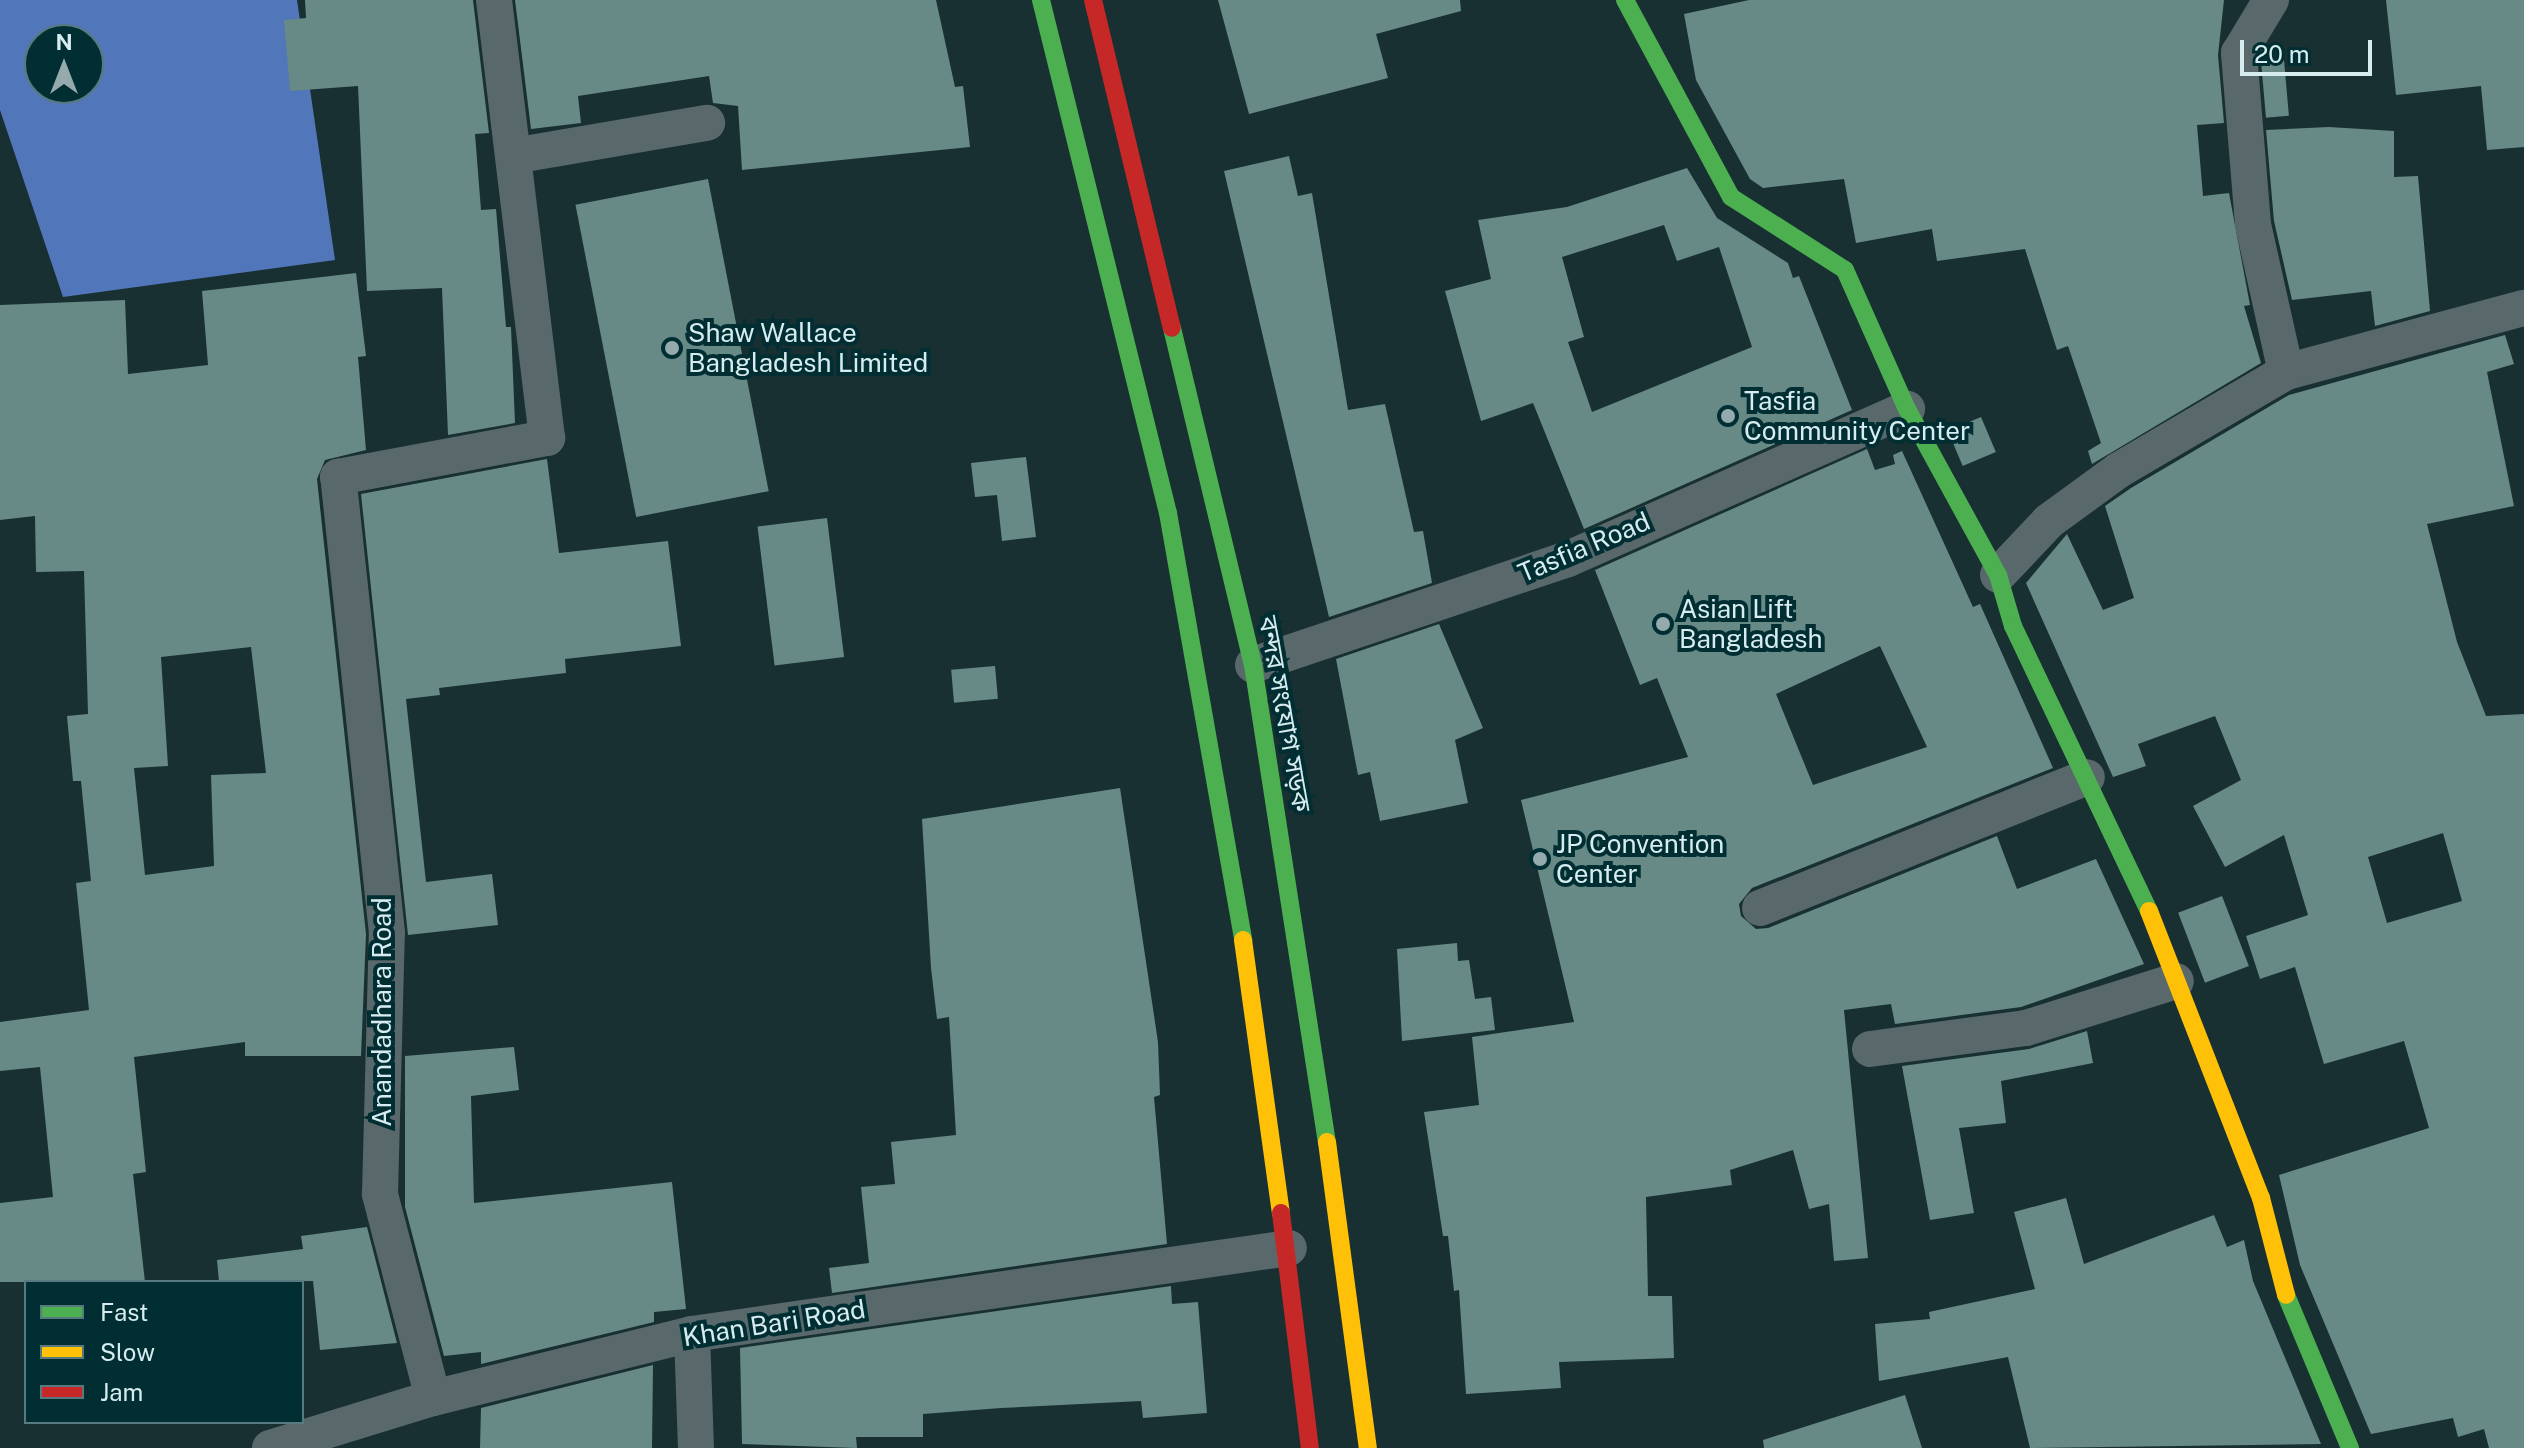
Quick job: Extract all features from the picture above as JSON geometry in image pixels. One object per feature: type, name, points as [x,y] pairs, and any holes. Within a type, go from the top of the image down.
[{"type":"main road","points":[[1041,0],[1168,513],[1260,1038],[1289,1248],[1310,1448]]},
{"type":"main road","name":"বন্দর সংযোগ সড়ক","points":[[1093,0],[1253,665],[1341,1229],[1368,1448]]},
{"type":"main road","points":[[1625,0],[1731,197],[1845,270],[1907,409],[1998,575],[2013,626],[2087,777],[2176,981],[2261,1198],[2276,1272],[2350,1448]]},
{"type":"street","points":[[494,0],[513,156],[707,123]]},
{"type":"street","points":[[2271,0],[2239,53],[2253,224],[2286,372]]},
{"type":"street","name":"Anandadhara Road","points":[[433,1398],[380,1194],[387,933],[338,477],[547,438],[513,156]]},
{"type":"street","points":[[1998,575],[2049,521],[2119,470],[2286,372],[2524,308]]},
{"type":"street","name":"Tasfia Road","points":[[1253,665],[1568,559],[1907,409]]},
{"type":"street","points":[[1760,908],[2087,777]]},
{"type":"street","points":[[1870,1049],[2026,1028],[2176,981]]},
{"type":"street","name":"Khan Bari Road","points":[[270,1448],[433,1398],[692,1334],[1289,1248]]},
{"type":"street","points":[[692,1334],[696,1448]]},
{"type":"water","points":[[0,0],[297,0],[335,260],[63,297],[0,110]]},
{"type":"building","points":[[305,0],[473,0],[489,133],[475,134],[481,210],[496,209],[506,327],[511,327],[515,423],[448,435],[442,288],[367,291],[358,86],[290,91],[284,20],[306,18]]},
{"type":"building","points":[[515,0],[936,0],[955,87],[963,86],[970,147],[742,170],[738,106],[713,103],[709,76],[578,96],[581,123],[531,129]]},
{"type":"building","points":[[1218,0],[1460,0],[1461,11],[1376,34],[1388,78],[1249,114]]},
{"type":"building","points":[[1749,0],[2224,0],[2218,55],[2224,123],[2197,125],[2203,196],[2229,193],[2250,305],[2244,306],[2261,363],[2092,464],[2088,451],[2101,443],[2068,346],[2057,350],[2025,249],[1937,261],[1932,229],[1856,243],[1844,179],[1763,188],[1750,179],[1696,80],[1684,14]]},
{"type":"building","points":[[2386,0],[2524,0],[2524,147],[2487,150],[2481,86],[2396,95]]},
{"type":"building","points":[[2284,60],[2289,116],[2266,118],[2261,62]]},
{"type":"building","points":[[2329,127],[2394,131],[2394,177],[2418,176],[2430,311],[2375,326],[2371,291],[2292,300],[2274,221],[2266,130]]},
{"type":"building","points":[[1289,156],[1298,196],[1312,193],[1348,410],[1385,404],[1414,532],[1423,531],[1432,583],[1329,617],[1224,171]]},
{"type":"building","points":[[1687,168],[1717,218],[1788,263],[1793,278],[1799,276],[1852,410],[1584,529],[1533,403],[1481,421],[1445,291],[1491,279],[1478,220],[1567,207]],"holes":[[[1664,225],[1677,261],[1719,247],[1752,347],[1592,412],[1568,342],[1584,337],[1562,257]]]},
{"type":"building","name":"Shaw Wallace Bangladesh Limited","points":[[708,179],[769,491],[636,517],[575,205]]},
{"type":"building","points":[[356,273],[366,356],[358,357],[366,450],[325,460],[317,479],[366,934],[361,1056],[245,1056],[245,1042],[134,1057],[146,1172],[133,1174],[145,1280],[0,1282],[0,1203],[53,1197],[40,1067],[0,1071],[0,1022],[89,1010],[76,883],[91,881],[81,781],[73,781],[67,716],[88,714],[84,571],[36,572],[35,516],[0,520],[0,305],[125,300],[128,374],[208,365],[202,291]],"holes":[[[251,647],[266,773],[211,775],[214,866],[145,875],[134,768],[168,766],[161,657]]]},
{"type":"building","points":[[2505,335],[2514,364],[2487,372],[2514,506],[2427,524],[2457,642],[2486,716],[2524,714],[2524,1448],[2489,1448],[2484,1429],[2458,1437],[2453,1418],[2371,1434],[2300,1265],[2279,1175],[2429,1128],[2404,1041],[2324,1064],[2295,967],[2260,979],[2246,936],[2308,915],[2284,835],[2225,867],[2193,806],[2241,780],[2215,716],[2138,744],[2146,766],[2113,777],[2026,583],[2067,534],[2103,610],[2134,598],[2105,506],[2289,395]],"holes":[[[2443,833],[2462,901],[2387,923],[2368,857]]]},
{"type":"building","points":[[1981,417],[1996,452],[1963,466],[1948,431]]},
{"type":"building","points":[[1867,449],[1875,470],[1895,464],[1893,455],[1902,451],[1973,607],[1980,604],[2053,768],[1752,888],[1739,904],[1741,916],[1756,929],[1768,928],[1997,836],[2017,889],[2096,859],[2144,964],[2021,1007],[1895,1024],[1891,1004],[1844,1010],[1868,1258],[1834,1261],[1829,1204],[1809,1209],[1793,1150],[1730,1170],[1732,1185],[1646,1197],[1648,1296],[1672,1296],[1674,1358],[1559,1362],[1561,1388],[1466,1394],[1459,1290],[1454,1291],[1448,1236],[1443,1236],[1424,1112],[1479,1105],[1472,1037],[1574,1022],[1521,800],[1688,757],[1657,678],[1640,685],[1595,570]],"holes":[[[1880,646],[1927,747],[1813,785],[1776,694]]]},
{"type":"building","points":[[1026,457],[1036,537],[1002,541],[997,495],[975,497],[971,463]]},
{"type":"building","points":[[547,459],[559,553],[668,541],[681,646],[565,659],[566,673],[439,688],[440,695],[406,699],[426,882],[492,874],[498,925],[408,935],[361,494]]},
{"type":"building","points":[[827,518],[844,657],[775,665],[758,527]]},
{"type":"building","points":[[1439,624],[1483,728],[1455,740],[1468,803],[1380,821],[1370,772],[1358,775],[1336,659]]},
{"type":"building","points":[[995,666],[998,699],[954,703],[951,670]]},
{"type":"building","points":[[1120,788],[1158,1042],[1160,1095],[1154,1097],[1167,1244],[832,1293],[829,1268],[869,1263],[861,1187],[895,1184],[891,1142],[956,1135],[949,1017],[937,1019],[931,968],[922,819]]},
{"type":"building","points":[[2222,896],[2249,966],[2205,983],[2178,913]]},
{"type":"building","points":[[1457,943],[1458,961],[1469,960],[1475,999],[1491,997],[1495,1030],[1402,1041],[1397,949]]},
{"type":"building","points":[[2087,1031],[2093,1063],[2001,1081],[2006,1123],[1959,1128],[1974,1213],[1930,1220],[1902,1066],[2029,1049]]},
{"type":"building","points":[[514,1047],[519,1090],[471,1096],[474,1203],[672,1182],[686,1309],[654,1312],[654,1322],[481,1364],[481,1352],[444,1356],[405,1207],[405,1056]]},
{"type":"building","points":[[2066,1198],[2084,1264],[2214,1215],[2227,1247],[2244,1240],[2253,1281],[2321,1444],[2030,1448],[2008,1357],[1879,1381],[1875,1324],[1930,1319],[1929,1312],[2035,1289],[2014,1212]]},
{"type":"building","points":[[367,1227],[397,1343],[320,1350],[313,1281],[219,1280],[217,1260],[303,1249],[301,1236]]},
{"type":"building","points":[[1171,1286],[1172,1304],[1198,1302],[1207,1413],[1143,1418],[1141,1401],[1001,1408],[923,1414],[923,1437],[856,1437],[857,1448],[742,1444],[740,1348]]},
{"type":"building","points":[[653,1365],[652,1448],[480,1448],[481,1408]]},
{"type":"building","points":[[1905,1395],[1922,1448],[1764,1448],[1763,1440]]},
{"type":"traffic: fast","points":[[1041,0],[1168,513],[1243,940]]},
{"type":"traffic: fast","points":[[1625,0],[1731,197],[1845,270],[1907,409],[1998,575],[2013,626],[2149,911]]},
{"type":"traffic: fast","points":[[1172,328],[1253,665],[1327,1142]]},
{"type":"traffic: fast","points":[[2286,1295],[2350,1448]]},
{"type":"traffic: slow","points":[[2149,911],[2261,1198],[2286,1295]]},
{"type":"traffic: slow","points":[[1243,940],[1281,1213]]},
{"type":"traffic: slow","points":[[1327,1142],[1368,1448]]},
{"type":"traffic: jam","points":[[1093,0],[1172,328]]},
{"type":"traffic: jam","points":[[1281,1213],[1310,1448]]},
{"type":"place","name":"Shaw Wallace Bangladesh Limited","points":[[672,348]]},
{"type":"place","name":"Tasfia Community Center","points":[[1728,416]]},
{"type":"place","name":"Asian Lift Bangladesh","points":[[1663,624]]},
{"type":"place","name":"JP Convention Center","points":[[1540,859]]}]
